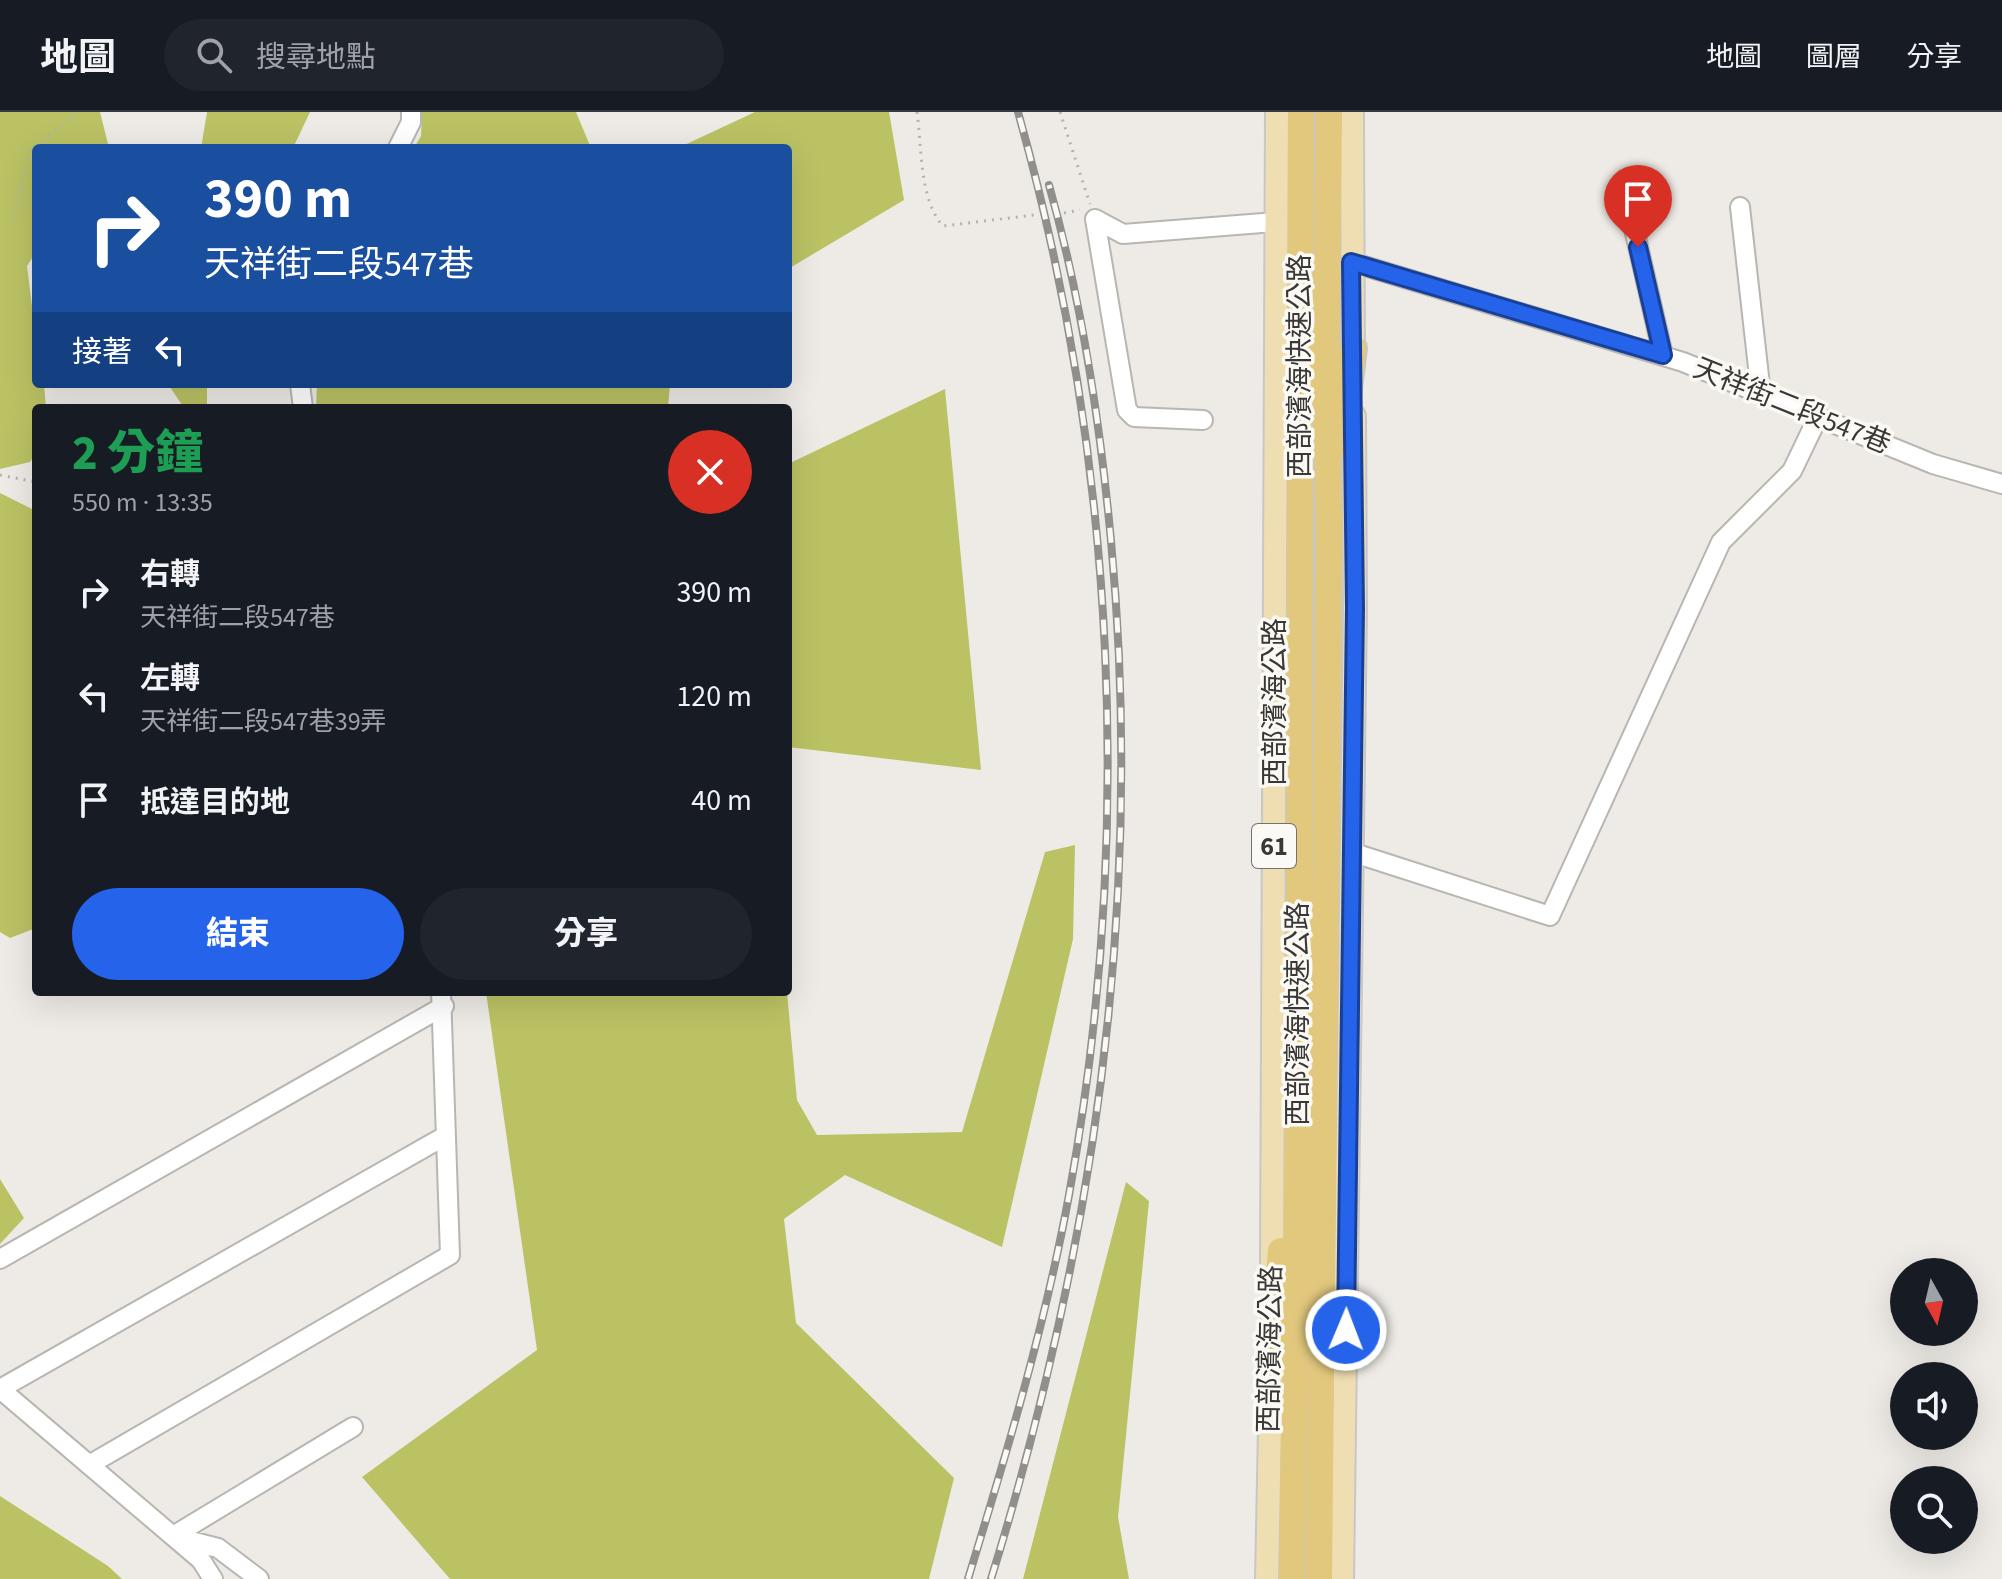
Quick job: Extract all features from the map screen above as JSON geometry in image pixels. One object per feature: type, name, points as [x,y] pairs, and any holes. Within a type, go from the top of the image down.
[{"type":"highway","name":"西部濱海快速公路","points":[[1292,1579],[1299,1041],[1301,112]]},
{"type":"highway","name":"西部濱海快速公路","points":[[1319,1579],[1329,530],[1326,373],[1329,112]]},
{"type":"highway","points":[[1329,530],[1353,348]]},
{"type":"highway","points":[[1273,1344],[1299,1041]]},
{"type":"main road","name":"西部濱海公路","points":[[1267,1579],[1273,1344],[1277,112]]},
{"type":"main road","points":[[1342,1579],[1355,608],[1352,112]]},
{"type":"street","points":[[400,144],[411,122],[411,112]]},
{"type":"street","points":[[1740,207],[1761,394]]},
{"type":"street","points":[[1095,219],[1123,234],[1276,222]]},
{"type":"street","points":[[1095,219],[1127,410],[1134,417],[1203,420]]},
{"type":"street","points":[[1632,220],[1663,355]]},
{"type":"street","name":"天祥街二段547巷","points":[[1351,262],[1663,355],[1933,464],[2002,484]]},
{"type":"street","points":[[1351,852],[1550,916],[1721,542],[1792,471],[1818,417]]},
{"type":"street","points":[[0,1259],[443,999],[450,1255],[89,1465]]},
{"type":"street","points":[[213,1579],[201,1560],[0,1389],[445,1136]]},
{"type":"street","points":[[173,1536],[353,1427]]},
{"type":"street","points":[[173,1536],[218,1548],[259,1579]]},
{"type":"path","points":[[39,144],[78,112]]},
{"type":"path","points":[[917,112],[928,194],[933,215],[943,226],[1034,215]]},
{"type":"path","points":[[1060,112],[1095,219]]},
{"type":"path","points":[[16,221],[14,215],[32,149]]},
{"type":"path","points":[[0,475],[32,481]]},
{"type":"green space","points":[[0,112],[100,112],[108,144],[32,144],[32,258],[27,266],[32,306],[32,388],[44,388],[46,404],[32,404],[32,459],[0,469]]},
{"type":"green space","points":[[207,112],[310,112],[295,144],[202,144]]},
{"type":"green space","points":[[422,112],[576,112],[589,144],[416,144],[421,136]]},
{"type":"green space","points":[[755,112],[889,112],[904,200],[792,267],[792,144],[687,144]]},
{"type":"green space","points":[[171,388],[207,388],[207,404],[181,404]]},
{"type":"green space","points":[[317,388],[670,388],[668,404],[316,404]]},
{"type":"green space","points":[[945,389],[981,770],[792,747],[792,462]]},
{"type":"green space","points":[[0,493],[32,509],[32,930],[10,938],[0,932]]},
{"type":"green space","points":[[1075,845],[1073,939],[1002,1247],[845,1175],[784,1219],[796,1323],[954,1478],[929,1579],[450,1579],[362,1477],[537,1350],[487,996],[787,996],[797,1100],[817,1135],[962,1132],[1045,852]]},
{"type":"green space","points":[[0,1179],[24,1218],[0,1244]]},
{"type":"green space","points":[[1126,1182],[1149,1201],[1118,1517],[1129,1579],[1023,1579]]},
{"type":"green space","points":[[0,1496],[108,1566],[122,1579],[0,1579]]},
{"type":"railway","points":[[968,1579],[1037,1341],[1069,1195],[1090,1060],[1102,924],[1108,788],[1105,651],[1095,515],[1077,379],[1051,245],[1018,112]]},
{"type":"railway","points":[[991,1579],[1028,1452],[1059,1324],[1084,1196],[1103,1066],[1115,936],[1121,805],[1120,673],[1107,496],[1080,317],[1049,185]]},
{"type":"route","points":[[1346,1330],[1355,608],[1351,262],[1663,355],[1638,247]]}]
